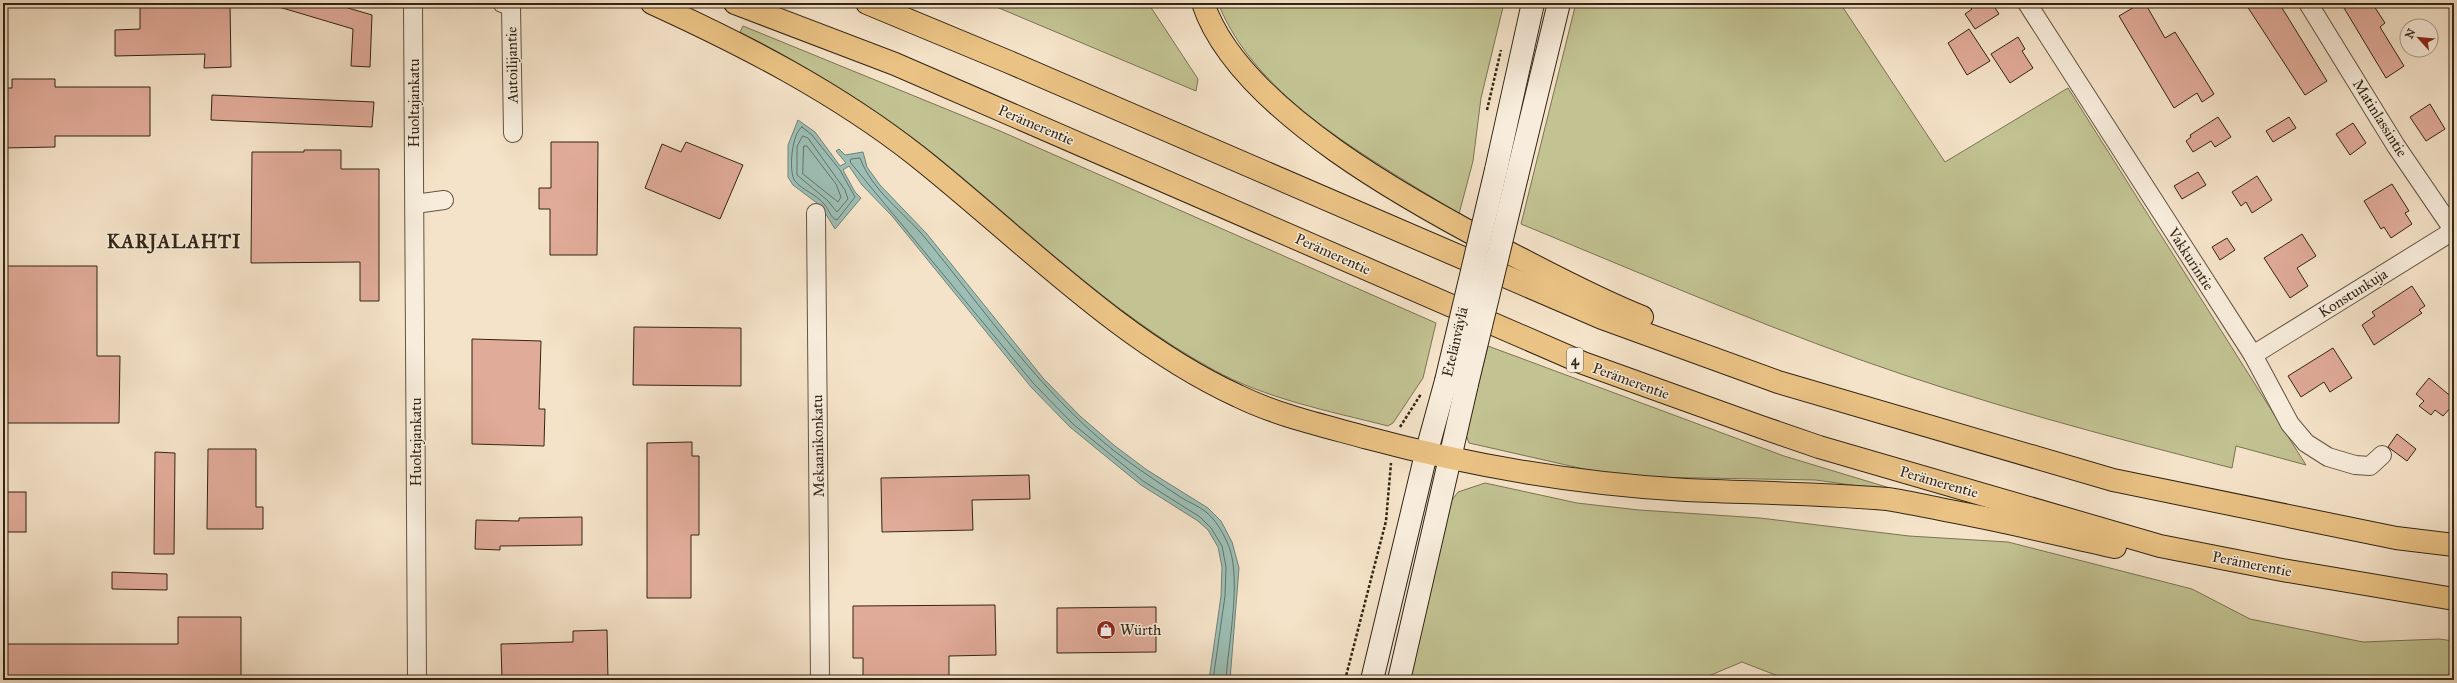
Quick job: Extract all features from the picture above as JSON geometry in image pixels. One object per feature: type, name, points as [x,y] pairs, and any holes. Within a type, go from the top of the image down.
[{"type":"highway","points":[[652,3],[776,65],[874,125],[914,154],[1135,335],[1200,377],[1240,398],[1300,420],[1426,454],[1544,476],[1677,489],[1777,492],[1891,500],[1992,519],[2118,548],[2160,546]]},
{"type":"highway","name":"Perämerentie","points":[[735,3],[895,64],[1583,363],[1819,447],[2160,546],[2305,574],[2454,599]]},
{"type":"highway","points":[[867,3],[1016,65],[1602,318],[1778,382],[2113,480],[2396,538],[2454,545]]},
{"type":"highway","points":[[1203,3],[1218,39],[1240,67],[1288,114],[1370,173],[1448,221],[1607,304],[1722,348],[1778,382]]},
{"type":"main road","name":"Etelänväylä","points":[[1372,680],[1426,454],[1446,381],[1496,170],[1533,3]]},
{"type":"main road","name":"Etelänväylä","points":[[1399,680],[1467,384],[1559,3]]},
{"type":"street","name":"Huoltajankatu","points":[[413,3],[417,680]]},
{"type":"street","name":"Autoilijantie","points":[[502,3],[511,6],[513,133]]},
{"type":"street","name":"Vakkurintie","points":[[2027,3],[2253,355],[2290,424],[2298,435],[2316,450],[2337,461],[2364,466],[2374,464],[2382,455]]},
{"type":"street","name":"Matinlassintie","points":[[2308,3],[2396,146],[2454,231]]},
{"type":"street","points":[[415,204],[444,200]]},
{"type":"street","name":"Mekaanikonkatu","points":[[816,213],[820,680]]},
{"type":"street","name":"Konstunkuja","points":[[2253,355],[2454,231]]},
{"type":"lane","points":[[1728,680],[1743,680]]},
{"type":"path","points":[[1398,431],[1423,390]]},
{"type":"path","points":[[1345,680],[1386,521],[1392,459]]},
{"type":"green space","points":[[987,3],[1148,3],[1198,79],[1196,91]]},
{"type":"green space","points":[[1218,3],[1504,3],[1481,98],[1473,161],[1459,214],[1356,149],[1321,125],[1289,99],[1260,70],[1236,38]]},
{"type":"green space","points":[[1576,3],[1840,3],[1945,162],[2068,88],[2306,465],[2236,446],[2232,468],[2091,431],[1951,390],[1858,359],[1773,327],[1521,224]]},
{"type":"green space","points":[[743,26],[1000,131],[1436,323],[1423,378],[1393,423],[1388,426],[1276,396],[1212,369],[1175,347],[1103,296],[912,137],[865,104],[816,74],[740,32]]},
{"type":"green space","points":[[1488,346],[1784,456],[1903,492],[1815,480],[1647,477],[1606,474],[1469,443],[1466,435]]},
{"type":"green space","points":[[1485,483],[1577,503],[1639,510],[1760,518],[1909,536],[2008,542],[2192,589],[2250,619],[2363,642],[2439,639],[2454,641],[2454,680],[1781,680],[1778,676],[1742,662],[1699,680],[1409,680],[1449,504],[1458,492]]},
{"type":"water","points":[[798,120],[815,132],[840,166],[846,163],[836,151],[839,149],[845,155],[863,152],[867,167],[880,185],[927,234],[1043,378],[1080,416],[1115,446],[1147,470],[1208,508],[1221,521],[1232,542],[1239,568],[1230,680],[1209,680],[1221,596],[1222,567],[1218,547],[1208,530],[1198,521],[1141,485],[1070,427],[1031,387],[892,216],[862,185],[849,166],[843,170],[855,192],[861,198],[835,229],[821,206],[793,185],[788,177],[788,145]]},
{"type":"building","points":[[140,3],[230,3],[231,67],[204,68],[205,54],[115,56],[115,30],[140,29]]},
{"type":"building","points":[[279,3],[331,3],[372,15],[370,67],[351,66],[353,29],[279,7]]},
{"type":"building","points":[[1968,3],[1992,3],[1999,14],[1975,29],[1965,14],[1972,9]]},
{"type":"building","points":[[2141,3],[2145,3],[2165,38],[2175,32],[2214,94],[2202,102],[2197,93],[2174,108],[2119,16]]},
{"type":"building","points":[[2245,3],[2279,3],[2327,81],[2305,95]]},
{"type":"building","points":[[2341,3],[2372,3],[2385,23],[2380,27],[2404,66],[2386,78]]},
{"type":"building","points":[[1969,29],[1990,61],[1967,75],[1948,43]]},
{"type":"building","points":[[2018,37],[2025,49],[2022,51],[2033,68],[2010,83],[1991,54]]},
{"type":"building","points":[[12,79],[55,79],[55,87],[150,87],[150,136],[55,136],[55,147],[3,148],[3,88],[12,88]]},
{"type":"building","points":[[212,95],[374,102],[372,127],[211,120]]},
{"type":"building","points":[[2430,104],[2445,129],[2426,141],[2410,117]]},
{"type":"building","points":[[2218,117],[2231,137],[2215,147],[2211,141],[2193,152],[2186,141],[2191,137],[2190,135]]},
{"type":"building","points":[[2289,117],[2296,128],[2273,142],[2266,131]]},
{"type":"building","points":[[2353,123],[2366,143],[2350,155],[2336,134]]},
{"type":"building","points":[[551,142],[598,142],[597,255],[550,255],[550,209],[539,209],[539,188],[551,188]]},
{"type":"building","points":[[686,142],[743,165],[720,219],[645,188],[662,144],[681,152]]},
{"type":"building","points":[[304,150],[341,150],[341,169],[379,169],[379,301],[360,301],[360,262],[251,263],[252,152],[304,152]]},
{"type":"building","points":[[2198,172],[2206,185],[2182,199],[2174,186]]},
{"type":"building","points":[[2257,176],[2272,200],[2252,213],[2246,202],[2241,206],[2232,192]]},
{"type":"building","points":[[2392,184],[2409,211],[2405,213],[2412,224],[2391,238],[2384,227],[2381,229],[2364,201]]},
{"type":"building","points":[[2302,234],[2316,256],[2297,268],[2308,286],[2290,298],[2264,258]]},
{"type":"building","points":[[2227,238],[2235,250],[2220,260],[2212,247]]},
{"type":"building","points":[[3,266],[97,266],[97,356],[120,356],[119,423],[3,423]]},
{"type":"building","points":[[2412,286],[2425,306],[2419,310],[2422,313],[2374,345],[2362,325],[2375,316],[2372,312]]},
{"type":"building","points":[[634,327],[741,328],[741,386],[633,385]]},
{"type":"building","points":[[472,339],[541,341],[539,409],[545,409],[544,446],[472,444]]},
{"type":"building","points":[[2333,348],[2352,378],[2330,392],[2324,382],[2301,397],[2288,376]]},
{"type":"building","points":[[2429,378],[2454,399],[2454,404],[2443,416],[2435,410],[2431,415],[2419,406],[2424,401],[2416,394]]},
{"type":"building","points":[[2397,434],[2416,449],[2407,461],[2388,447]]},
{"type":"building","points":[[692,442],[692,456],[699,456],[699,535],[691,535],[691,598],[647,598],[647,443]]},
{"type":"building","points":[[208,449],[256,449],[256,507],[263,507],[263,529],[207,529]]},
{"type":"building","points":[[155,452],[175,453],[174,554],[154,554]]},
{"type":"building","points":[[1029,475],[1030,499],[972,500],[973,530],[882,532],[881,478]]},
{"type":"building","points":[[3,492],[26,492],[26,532],[3,532]]},
{"type":"building","points":[[582,517],[582,545],[500,546],[500,550],[475,549],[476,520],[519,521],[519,518]]},
{"type":"building","points":[[112,572],[167,574],[167,590],[112,589]]},
{"type":"building","points":[[995,605],[996,655],[949,656],[949,680],[863,680],[863,658],[853,658],[853,606]]},
{"type":"building","name":"Würth","points":[[1156,607],[1156,652],[1057,653],[1057,608]]},
{"type":"building","points":[[178,617],[241,617],[241,680],[3,680],[3,644],[178,644]]},
{"type":"building","points":[[607,630],[608,680],[502,680],[501,644],[573,642],[573,631]]},
{"type":"place","name":"Würth","points":[[1106,630]]},
{"type":"district","name":"KARJALAHTI","points":[[174,241]]}]
